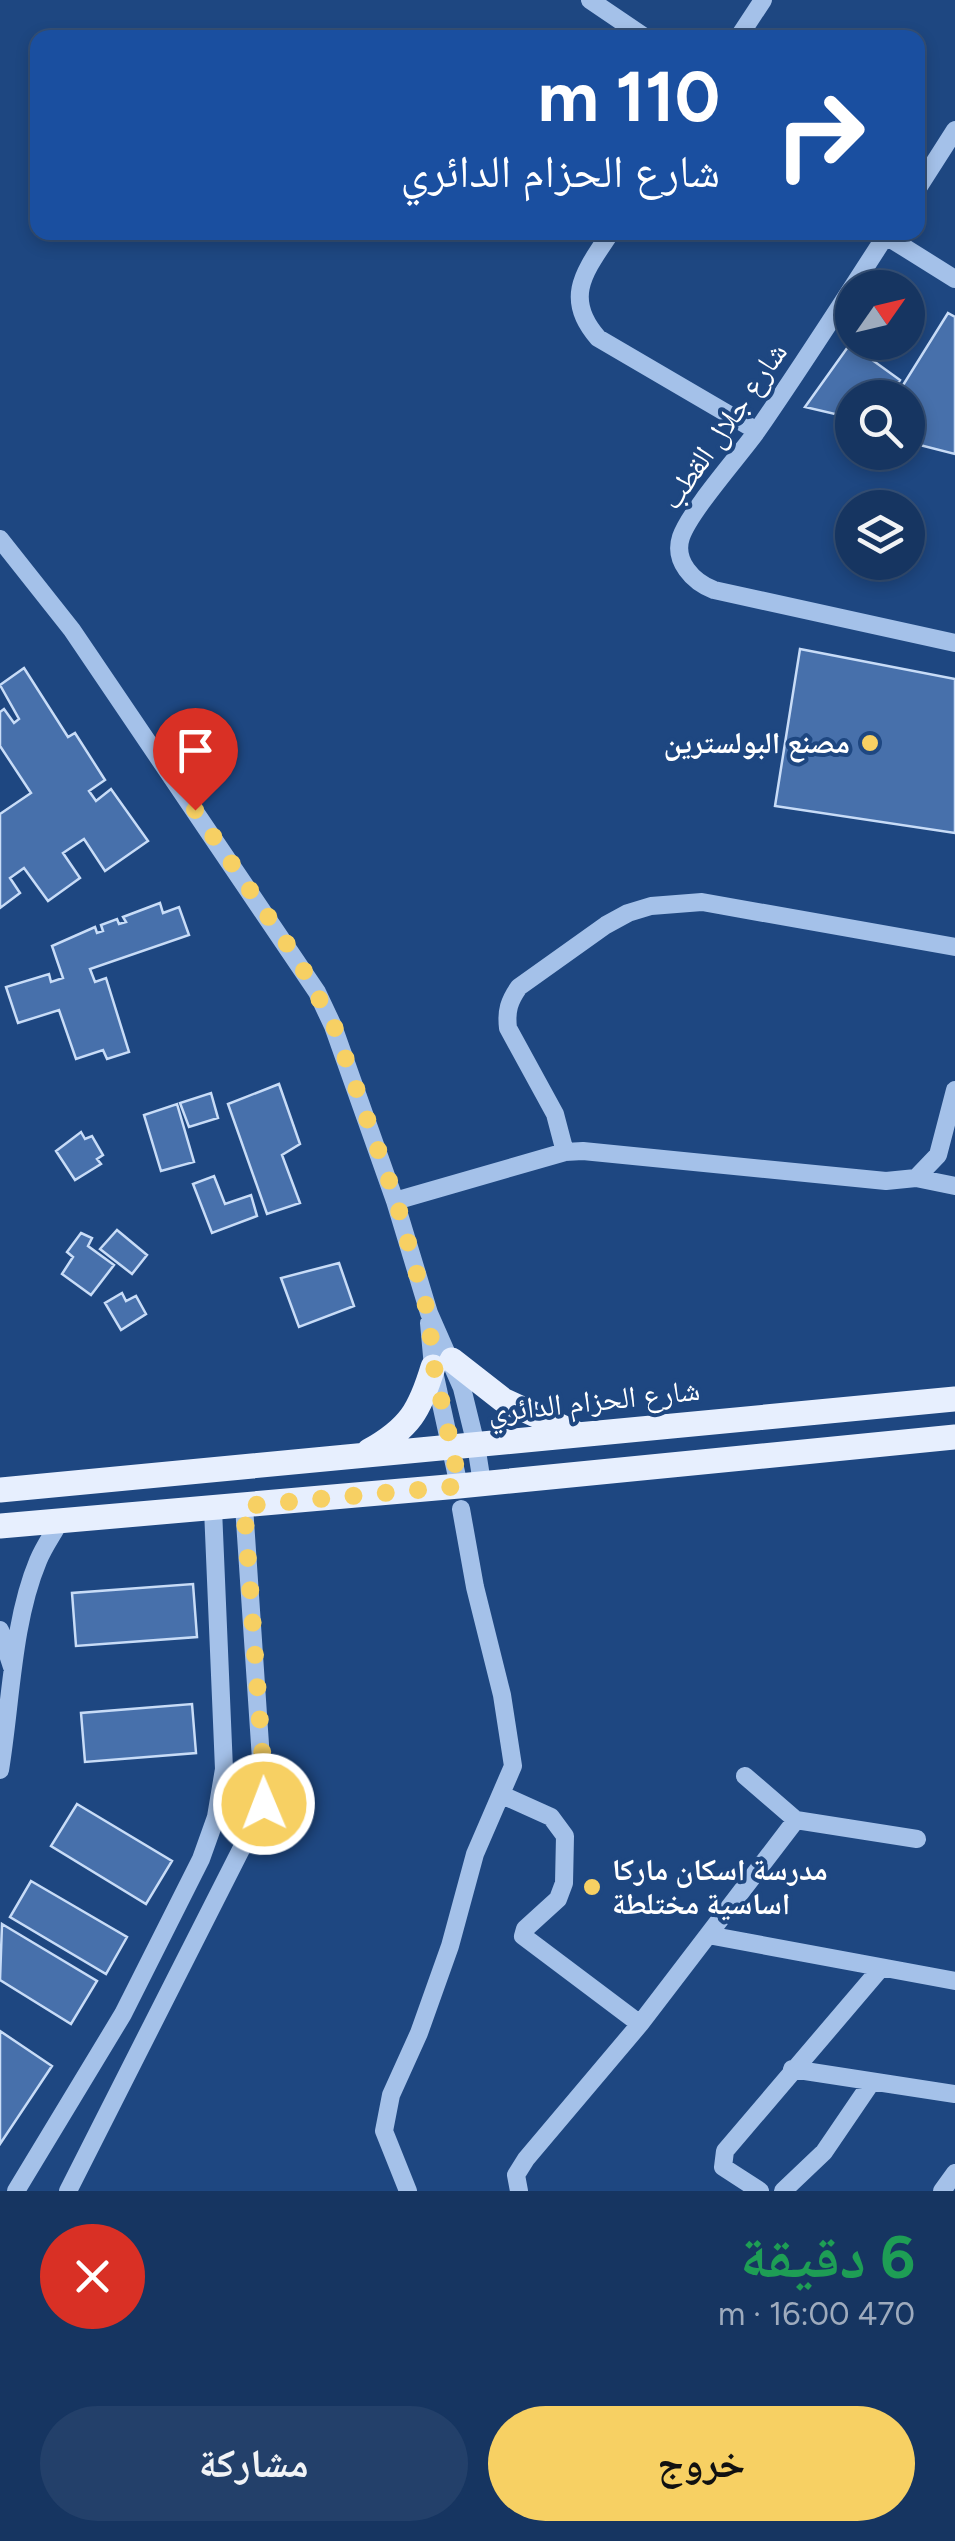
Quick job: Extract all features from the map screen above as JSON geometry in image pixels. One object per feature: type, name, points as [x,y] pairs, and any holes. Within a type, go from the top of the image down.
[{"type":"main road","points":[[361,1455],[392,1438],[410,1421],[442,1364],[503,1400],[580,1434]]},
{"type":"main road","name":"شارع الحزام الدائري","points":[[0,1490],[955,1399]]},
{"type":"main road","points":[[0,1526],[467,1493],[955,1437]]},
{"type":"street","points":[[590,0],[634,30]]},
{"type":"street","points":[[743,30],[762,0]]},
{"type":"street","points":[[925,177],[955,130]]},
{"type":"street","points":[[606,240],[584,274],[580,308],[586,324],[598,338],[757,430]]},
{"type":"street","name":"شارع جلال القطب","points":[[883,240],[681,538],[682,560],[692,576],[714,590],[955,643]]},
{"type":"street","points":[[896,240],[955,278]]},
{"type":"street","points":[[0,539],[72,630],[307,976],[334,1026],[396,1200],[464,1446],[474,1587],[502,1694],[513,1766],[476,1854],[450,1946],[420,2033],[398,2075],[386,2116],[384,2131],[408,2191]]},
{"type":"street","points":[[566,1152],[555,1114],[508,1028],[506,1014],[519,987],[628,913],[651,906],[702,902],[955,947]]},
{"type":"street","points":[[916,1178],[938,1155],[955,1090]]},
{"type":"street","points":[[396,1200],[566,1152],[886,1182],[916,1178],[955,1186]]},
{"type":"street","points":[[68,2191],[264,1804],[244,1506]]},
{"type":"street","points":[[16,2191],[123,2014],[201,1859],[216,1817],[224,1769],[214,1509]]},
{"type":"street","points":[[0,1770],[13,1668],[38,1562],[61,1519]]},
{"type":"street","points":[[0,1630],[13,1668]]},
{"type":"street","points":[[745,1776],[796,1820],[917,1839]]},
{"type":"street","points":[[502,1796],[551,1817],[565,1836],[564,1883],[558,1899],[525,1929],[524,1936],[640,2024]]},
{"type":"street","points":[[520,2191],[516,2175],[526,2159],[640,2024],[796,1820]]},
{"type":"street","points":[[708,1934],[955,1982]]},
{"type":"street","points":[[760,2191],[722,2167],[726,2151],[880,1968]]},
{"type":"street","points":[[792,2070],[955,2094]]},
{"type":"street","points":[[782,2191],[824,2152],[870,2084]]},
{"type":"street","points":[[942,2191],[955,2174]]},
{"type":"building","points":[[948,313],[955,317],[955,454],[925,446],[925,380],[906,380],[919,360],[925,360],[925,350]]},
{"type":"building","points":[[839,360],[872,360],[900,380],[835,380],[835,414],[805,407]]},
{"type":"building","name":"مصنع البولسترين","points":[[800,649],[955,679],[955,833],[775,806]]},
{"type":"building","points":[[24,668],[68,737],[75,733],[105,780],[89,791],[96,801],[111,789],[148,841],[105,871],[84,839],[63,853],[80,878],[48,901],[24,868],[10,878],[20,893],[0,908],[0,814],[31,793],[0,746],[0,712],[4,709],[14,723],[19,719],[0,685]]},
{"type":"building","points":[[160,903],[163,913],[179,907],[189,935],[90,969],[95,982],[106,978],[129,1052],[107,1059],[103,1050],[76,1059],[59,1010],[18,1023],[6,987],[49,974],[51,982],[63,978],[52,946],[95,927],[97,933],[103,931],[101,925],[117,919],[119,924],[126,922],[123,917]]},
{"type":"building","points":[[279,1084],[300,1144],[282,1155],[300,1203],[267,1214],[228,1104]]},
{"type":"building","points":[[211,1093],[218,1118],[189,1127],[180,1103]]},
{"type":"building","points":[[177,1104],[194,1162],[161,1171],[144,1115]]},
{"type":"building","points":[[81,1132],[85,1139],[92,1136],[103,1155],[97,1159],[101,1164],[75,1180],[56,1151]]},
{"type":"building","points":[[214,1176],[225,1204],[251,1195],[257,1216],[212,1233],[193,1184]]},
{"type":"building","points":[[117,1230],[147,1255],[132,1274],[100,1249]]},
{"type":"building","points":[[81,1233],[92,1238],[88,1246],[114,1265],[91,1295],[62,1274],[73,1257],[67,1252]]},
{"type":"building","points":[[339,1263],[354,1306],[299,1327],[281,1278]]},
{"type":"building","points":[[122,1293],[126,1301],[136,1296],[146,1314],[121,1330],[105,1303]]},
{"type":"building","points":[[193,1584],[197,1637],[76,1646],[72,1593]]},
{"type":"building","points":[[192,1704],[196,1753],[85,1762],[81,1713]]},
{"type":"building","points":[[77,1804],[172,1861],[146,1904],[51,1846]]},
{"type":"building","points":[[31,1881],[127,1937],[106,1974],[10,1917]]},
{"type":"building","points":[[2,1924],[97,1981],[71,2024],[0,1980]]},
{"type":"building","points":[[0,2031],[52,2066],[0,2144]]},
{"type":"place","name":"مصنع البولسترين","points":[[870,743]]},
{"type":"place","name":"مدرسة اسكان ماركا اساسية مختلطة","points":[[592,1887]]},
{"type":"route","points":[[195,810],[298,960],[334,1026],[396,1200],[428,1313],[434,1367],[460,1486],[244,1506],[264,1804]]}]
